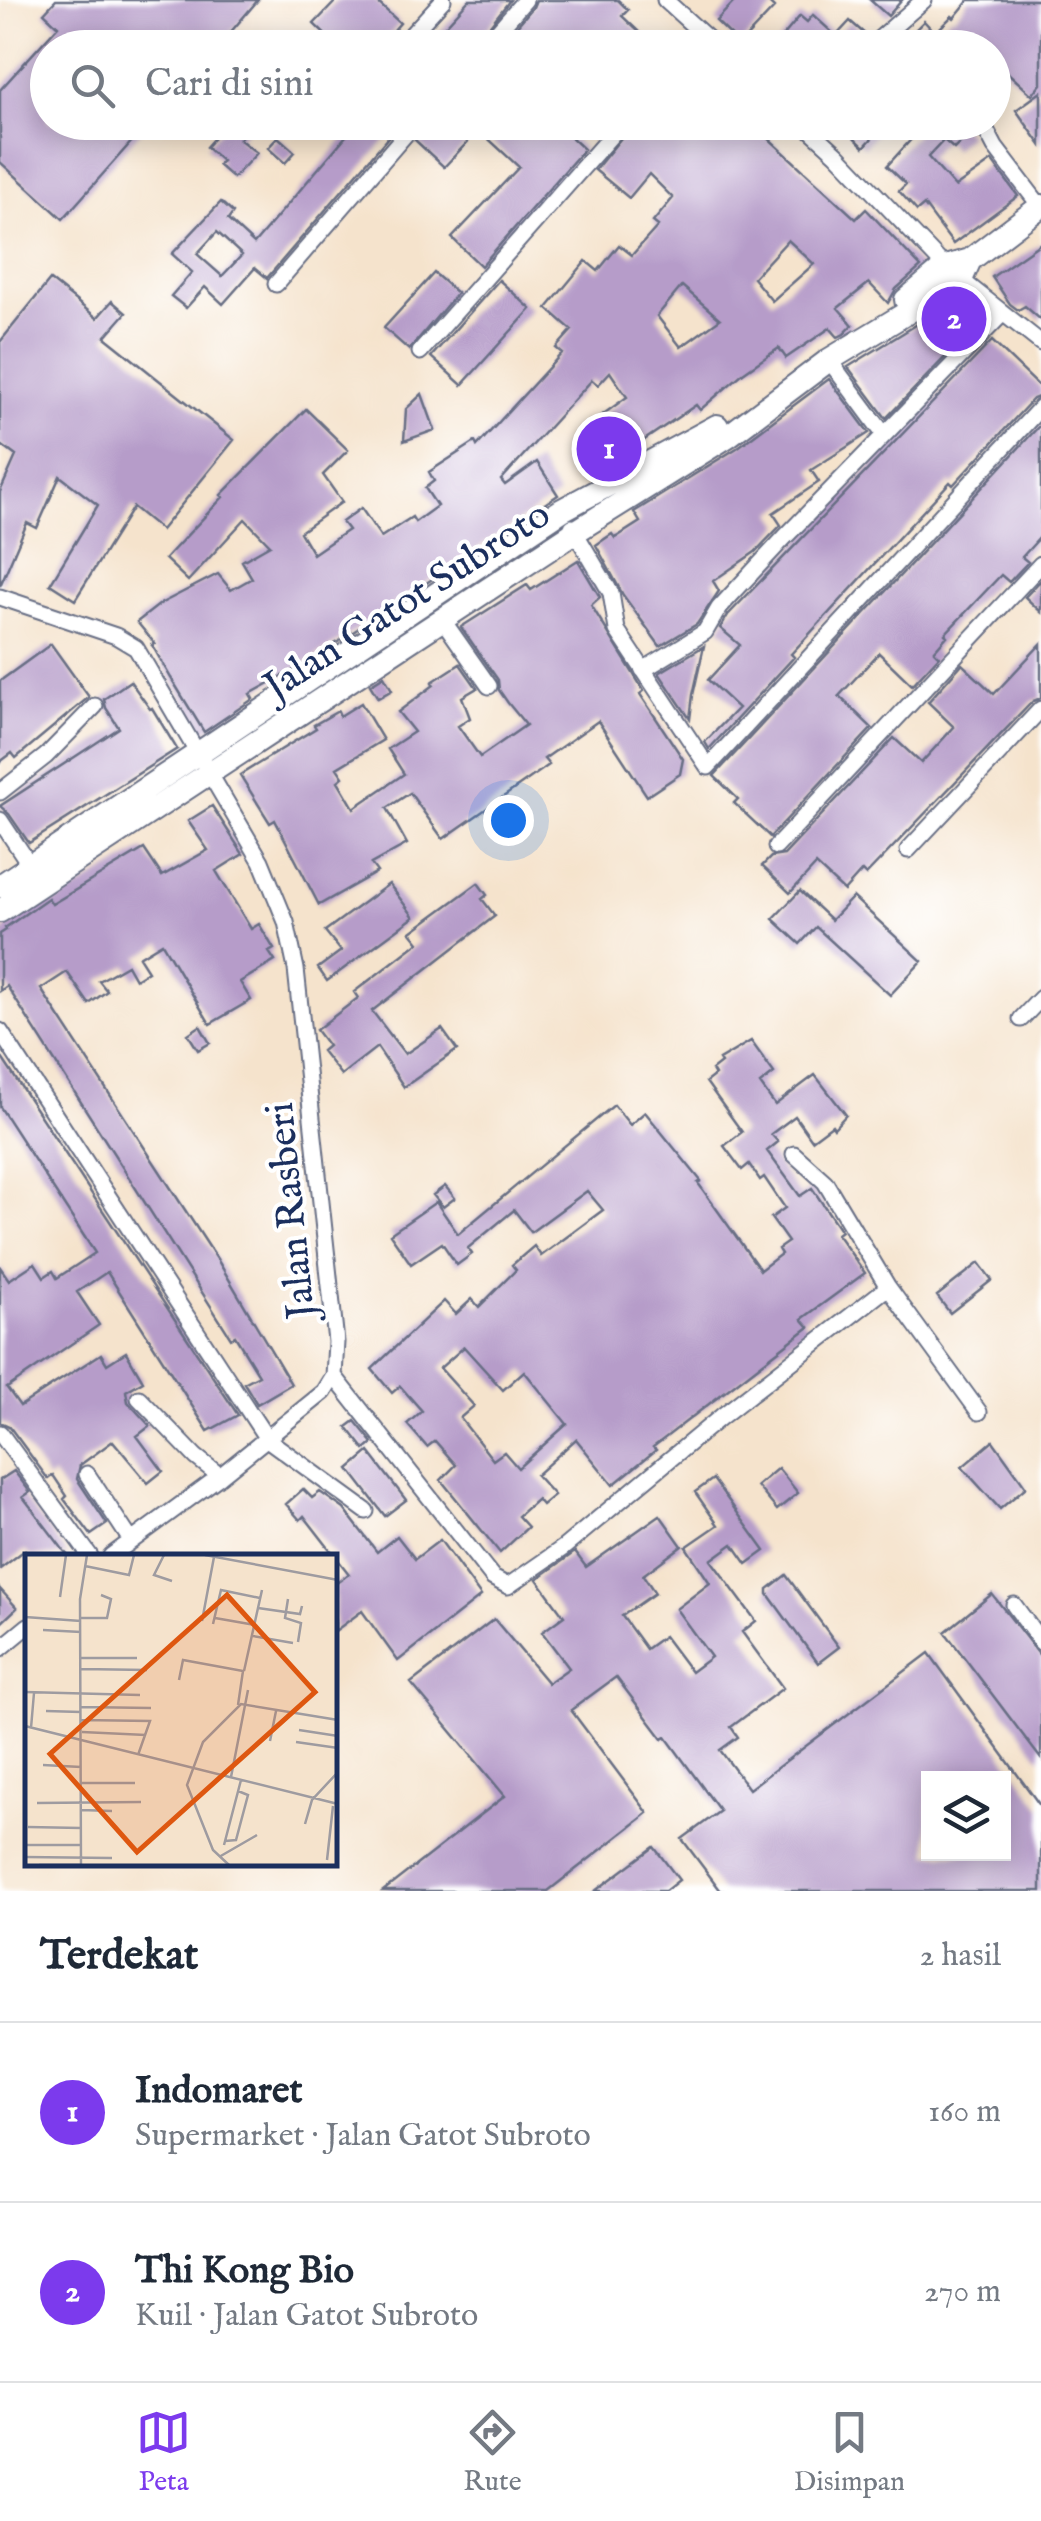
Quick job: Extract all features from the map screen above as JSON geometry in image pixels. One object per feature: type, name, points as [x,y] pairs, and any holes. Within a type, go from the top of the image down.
[{"type":"main road","name":"Jalan Gatot Subroto","points":[[0,911],[202,763],[442,619],[575,532],[830,360],[1041,206]]},
{"type":"main road","points":[[0,886],[202,763],[562,510],[724,430],[904,302],[959,269]]},
{"type":"street","points":[[416,30],[443,0]]},
{"type":"street","points":[[498,30],[525,0]]},
{"type":"street","points":[[890,30],[924,0]]},
{"type":"street","points":[[673,2],[699,30]]},
{"type":"street","points":[[276,284],[400,140]]},
{"type":"street","points":[[420,352],[607,140]]},
{"type":"street","points":[[822,140],[1003,312],[1041,343]]},
{"type":"street","points":[[991,140],[1041,206]]},
{"type":"street","points":[[643,670],[705,632],[719,608],[1003,312]]},
{"type":"street","points":[[830,360],[883,433]]},
{"type":"street","points":[[562,510],[611,593],[617,630],[708,767],[1041,407]]},
{"type":"street","points":[[776,847],[1041,564]]},
{"type":"street","name":"Jalan Rasberi","points":[[0,596],[116,636],[136,648],[261,861],[286,922],[296,969],[336,1342],[334,1376],[324,1392],[267,1440],[113,1554]]},
{"type":"street","points":[[442,619],[489,686]]},
{"type":"street","points":[[0,792],[46,756],[95,706]]},
{"type":"street","points":[[908,850],[1041,709]]},
{"type":"street","points":[[0,820],[30,865]]},
{"type":"street","points":[[1021,1019],[1041,998]]},
{"type":"street","points":[[0,1031],[267,1440],[366,1511]]},
{"type":"street","points":[[794,1154],[824,1182],[888,1287],[979,1412]]},
{"type":"street","points":[[334,1376],[493,1578],[508,1586],[563,1548],[722,1416],[888,1287]]},
{"type":"street","points":[[139,1398],[220,1476]]},
{"type":"street","points":[[0,1433],[89,1554]]},
{"type":"street","points":[[88,1474],[130,1539]]},
{"type":"street","points":[[1014,1606],[1041,1642]]},
{"type":"street","points":[[0,1649],[25,1628]]},
{"type":"building","points":[[56,0],[258,0],[232,30],[54,30],[58,26],[44,13]]},
{"type":"building","points":[[337,0],[375,0],[400,23],[394,30],[320,30],[314,24]]},
{"type":"building","points":[[469,0],[510,0],[486,30],[442,30]]},
{"type":"building","points":[[536,0],[618,0],[628,10],[622,16],[637,30],[513,30]]},
{"type":"building","points":[[736,0],[766,0],[774,8],[753,30],[725,30],[716,21]]},
{"type":"building","points":[[870,0],[902,0],[888,16]]},
{"type":"building","points":[[969,0],[1041,0],[1041,84],[1032,95],[1011,76],[1011,30],[938,30]]},
{"type":"building","points":[[813,15],[829,30],[788,30],[800,16],[807,22]]},
{"type":"building","points":[[850,21],[860,30],[842,30]]},
{"type":"building","points":[[924,21],[932,30],[915,30]]},
{"type":"building","points":[[30,57],[30,140],[133,140],[63,219],[0,162],[0,90]]},
{"type":"building","points":[[1041,92],[1041,145],[1016,110]]},
{"type":"building","points":[[212,140],[240,140],[257,153],[233,178],[206,147]]},
{"type":"building","points":[[275,140],[281,140],[295,152],[285,163],[268,148]]},
{"type":"building","points":[[343,140],[386,140],[267,278],[255,268],[223,304],[205,287],[186,308],[171,296],[192,272],[172,254],[221,202],[233,213],[228,220],[254,244]],"holes":[[[217,232],[242,255],[222,276],[197,254]]]},
{"type":"building","points":[[415,140],[470,140],[444,167]]},
{"type":"building","points":[[490,140],[574,140],[584,149],[481,266],[452,238],[519,167]]},
{"type":"building","points":[[619,140],[770,140],[856,219],[866,209],[921,267],[896,289],[888,303],[869,283],[838,308],[853,325],[844,334],[838,337],[830,328],[786,358],[779,348],[700,410],[696,405],[606,466],[580,431],[627,397],[610,372],[598,385],[592,380],[501,480],[505,485],[537,462],[558,495],[308,662],[250,694],[253,699],[204,732],[152,645],[155,644],[137,622],[160,604],[218,574],[231,590],[252,578],[242,561],[270,545],[245,519],[188,581],[165,559],[221,495],[306,409],[348,450],[323,475],[342,502],[300,532],[313,554],[348,530],[342,522],[361,508],[381,537],[412,517],[415,522],[437,506],[425,488],[434,481],[429,472],[475,442],[477,446],[562,353],[556,348],[572,330],[547,308],[586,261],[598,271],[619,245],[632,255],[658,226],[653,222],[673,198],[649,174],[629,198],[595,170]],"holes":[[[788,240],[814,264],[772,301],[753,278]],[[682,286],[720,319],[681,347],[657,316]]]},
{"type":"building","points":[[911,140],[944,140],[928,157],[955,187],[992,161],[1018,196],[953,244],[924,205],[917,211],[899,191],[906,184],[887,166]]},
{"type":"building","points":[[944,140],[963,140],[954,149]]},
{"type":"building","points":[[1041,243],[1041,320],[1025,306],[1018,310],[1010,304],[992,277]]},
{"type":"building","points":[[434,273],[457,293],[409,350],[384,328]]},
{"type":"building","points":[[50,280],[97,318],[112,301],[126,313],[105,337],[234,440],[161,530],[133,507],[75,600],[50,584],[98,505],[60,476],[37,528],[27,523],[0,586],[0,492],[16,456],[0,444],[0,342]]},
{"type":"building","points":[[499,280],[531,309],[462,385],[431,357]]},
{"type":"building","points":[[963,296],[980,321],[886,418],[848,367]]},
{"type":"building","points":[[992,341],[1041,388],[1041,396],[1033,399],[953,485],[950,482],[709,749],[705,742],[738,708],[708,680],[740,645],[720,628],[728,615]]},
{"type":"building","points":[[829,379],[869,433],[811,470],[819,482],[773,513],[781,525],[755,552],[713,581],[719,591],[697,624],[660,646],[623,595],[596,545],[640,522],[634,512],[737,448]]},
{"type":"building","points":[[422,394],[435,430],[404,441],[406,409]]},
{"type":"building","points":[[1041,424],[1041,536],[1022,557],[1028,562],[1009,582],[1001,575],[945,634],[934,651],[939,656],[912,685],[879,653],[839,696],[872,728],[770,837],[734,803],[738,799],[714,776]]},
{"type":"building","points":[[578,560],[600,597],[591,605],[644,691],[640,694],[683,759],[680,774],[647,796],[598,721],[544,759],[549,765],[443,839],[410,793],[387,808],[407,844],[371,864],[377,872],[319,905],[275,820],[270,823],[240,775],[316,728],[314,725],[361,703],[383,740],[337,768],[343,777],[338,781],[354,808],[404,774],[388,749],[414,732],[398,712],[460,664],[477,688],[462,697],[470,718],[458,726],[480,757],[526,725],[499,690],[498,680],[461,627],[527,585],[531,590]]},
{"type":"building","points":[[1041,580],[1041,612],[1025,597]]},
{"type":"building","points":[[51,644],[89,697],[16,758],[12,753],[0,762],[0,681]]},
{"type":"building","points":[[1041,644],[1041,698],[1033,701],[866,875],[862,871],[844,891],[816,865],[790,893],[762,866],[771,857],[784,855],[894,738],[921,763],[954,727],[928,702],[962,664],[994,694]]},
{"type":"building","points":[[704,646],[693,695],[690,719],[659,673]]},
{"type":"building","points":[[384,676],[392,690],[378,698],[370,685]]},
{"type":"building","points":[[130,681],[177,749],[29,843],[0,806],[119,728],[104,699]]},
{"type":"building","points":[[212,806],[243,854],[216,871],[251,929],[259,924],[274,949],[269,952],[275,961],[240,982],[251,1000],[210,1024],[162,943],[139,957],[148,971],[135,979],[127,965],[99,981],[107,991],[89,1004],[67,972],[41,989],[217,1259],[291,1384],[257,1404],[244,1383],[259,1375],[235,1336],[231,1338],[7,986],[0,991],[0,934],[5,928],[48,898],[52,904],[144,849],[162,876],[208,850],[188,821]]},
{"type":"building","points":[[478,883],[487,895],[482,899],[495,916],[372,1011],[405,1054],[442,1029],[457,1050],[404,1087],[377,1047],[341,1075],[322,1051],[328,1046],[316,1030],[358,998],[354,992],[419,942],[411,932]]},
{"type":"building","points":[[389,884],[414,917],[327,981],[318,968],[341,951],[325,931]]},
{"type":"building","points":[[800,891],[831,920],[853,897],[922,961],[890,995],[816,927],[800,944],[773,919]]},
{"type":"building","points":[[200,1026],[210,1043],[198,1050],[188,1034]]},
{"type":"building","points":[[751,1041],[774,1073],[760,1084],[775,1105],[815,1075],[846,1115],[834,1128],[832,1125],[812,1140],[795,1116],[771,1134],[778,1142],[767,1151],[800,1196],[812,1188],[841,1231],[837,1234],[865,1273],[802,1319],[809,1327],[653,1447],[656,1450],[613,1485],[576,1439],[536,1475],[554,1495],[542,1505],[537,1499],[518,1516],[528,1527],[500,1553],[441,1480],[456,1465],[435,1441],[427,1447],[407,1424],[422,1411],[400,1386],[392,1393],[372,1369],[444,1301],[456,1314],[472,1299],[479,1307],[516,1270],[512,1265],[534,1246],[541,1256],[603,1210],[587,1191],[531,1232],[514,1210],[468,1248],[472,1254],[457,1265],[442,1243],[411,1264],[390,1234],[436,1202],[458,1234],[614,1105],[630,1125],[645,1112],[701,1181],[698,1183],[760,1270],[781,1254],[778,1249],[788,1242],[771,1218],[785,1208],[764,1177],[760,1180],[749,1164],[742,1170],[724,1146],[742,1132],[706,1082],[715,1075],[712,1070],[721,1063],[719,1060]],"holes":[[[464,1347],[503,1390],[524,1371],[567,1424],[518,1468],[504,1452],[493,1460],[460,1418],[474,1406],[440,1368]]]},
{"type":"building","points":[[0,1055],[238,1415],[208,1431],[107,1272],[77,1292],[99,1325],[7,1388],[20,1406],[101,1354],[107,1364],[126,1352],[143,1381],[126,1391],[128,1402],[150,1426],[137,1436],[163,1471],[148,1483],[113,1441],[80,1465],[77,1479],[107,1524],[91,1535],[64,1499],[67,1496],[53,1475],[48,1479],[9,1426],[0,1422],[0,1267],[9,1280],[35,1263],[44,1277],[53,1271],[57,1278],[95,1253],[0,1107]]},
{"type":"building","points":[[445,1186],[455,1198],[443,1207],[433,1195]]},
{"type":"building","points":[[979,1263],[992,1280],[950,1313],[937,1296]]},
{"type":"building","points":[[355,1421],[373,1443],[365,1450],[347,1427]]},
{"type":"building","points":[[993,1441],[1026,1487],[1000,1509],[962,1467]]},
{"type":"building","points":[[369,1452],[406,1500],[385,1516],[349,1469]]},
{"type":"building","points":[[778,1468],[798,1493],[777,1510],[757,1486]]},
{"type":"building","points":[[14,1471],[30,1492],[23,1497],[66,1554],[28,1554],[25,1550],[0,1569],[0,1480]]},
{"type":"building","points":[[713,1479],[765,1551],[747,1564],[733,1544],[711,1560],[756,1621],[742,1632],[783,1688],[731,1727],[738,1737],[720,1750],[749,1789],[929,1653],[1041,1807],[1041,1891],[721,1891],[682,1839],[720,1811],[616,1677],[571,1710],[648,1813],[548,1891],[383,1891],[505,1796],[411,1683],[494,1619],[548,1683],[569,1668],[542,1632],[564,1616],[537,1579],[575,1552],[586,1567],[660,1515],[682,1546],[643,1575],[655,1593],[622,1616],[646,1649],[664,1636],[691,1672],[711,1657],[676,1609],[710,1583],[686,1547],[718,1525],[695,1492]]},
{"type":"building","points":[[303,1489],[312,1498],[320,1492],[344,1509],[377,1552],[397,1536],[415,1559],[440,1540],[481,1596],[398,1661],[362,1611],[338,1629],[338,1582],[349,1574],[338,1554],[333,1554],[304,1516],[300,1520],[286,1504]]},
{"type":"building","points":[[786,1575],[839,1647],[818,1663],[768,1594],[768,1589]]},
{"type":"building","points":[[0,1589],[17,1608],[0,1624]]},
{"type":"building","points":[[992,1594],[1041,1657],[1041,1759],[945,1632]]},
{"type":"building","points":[[654,1847],[679,1880],[665,1891],[595,1891]]},
{"type":"place","name":"Thi Kong Bio","points":[[954,319]]},
{"type":"place","name":"Indomaret","points":[[609,449]]}]
